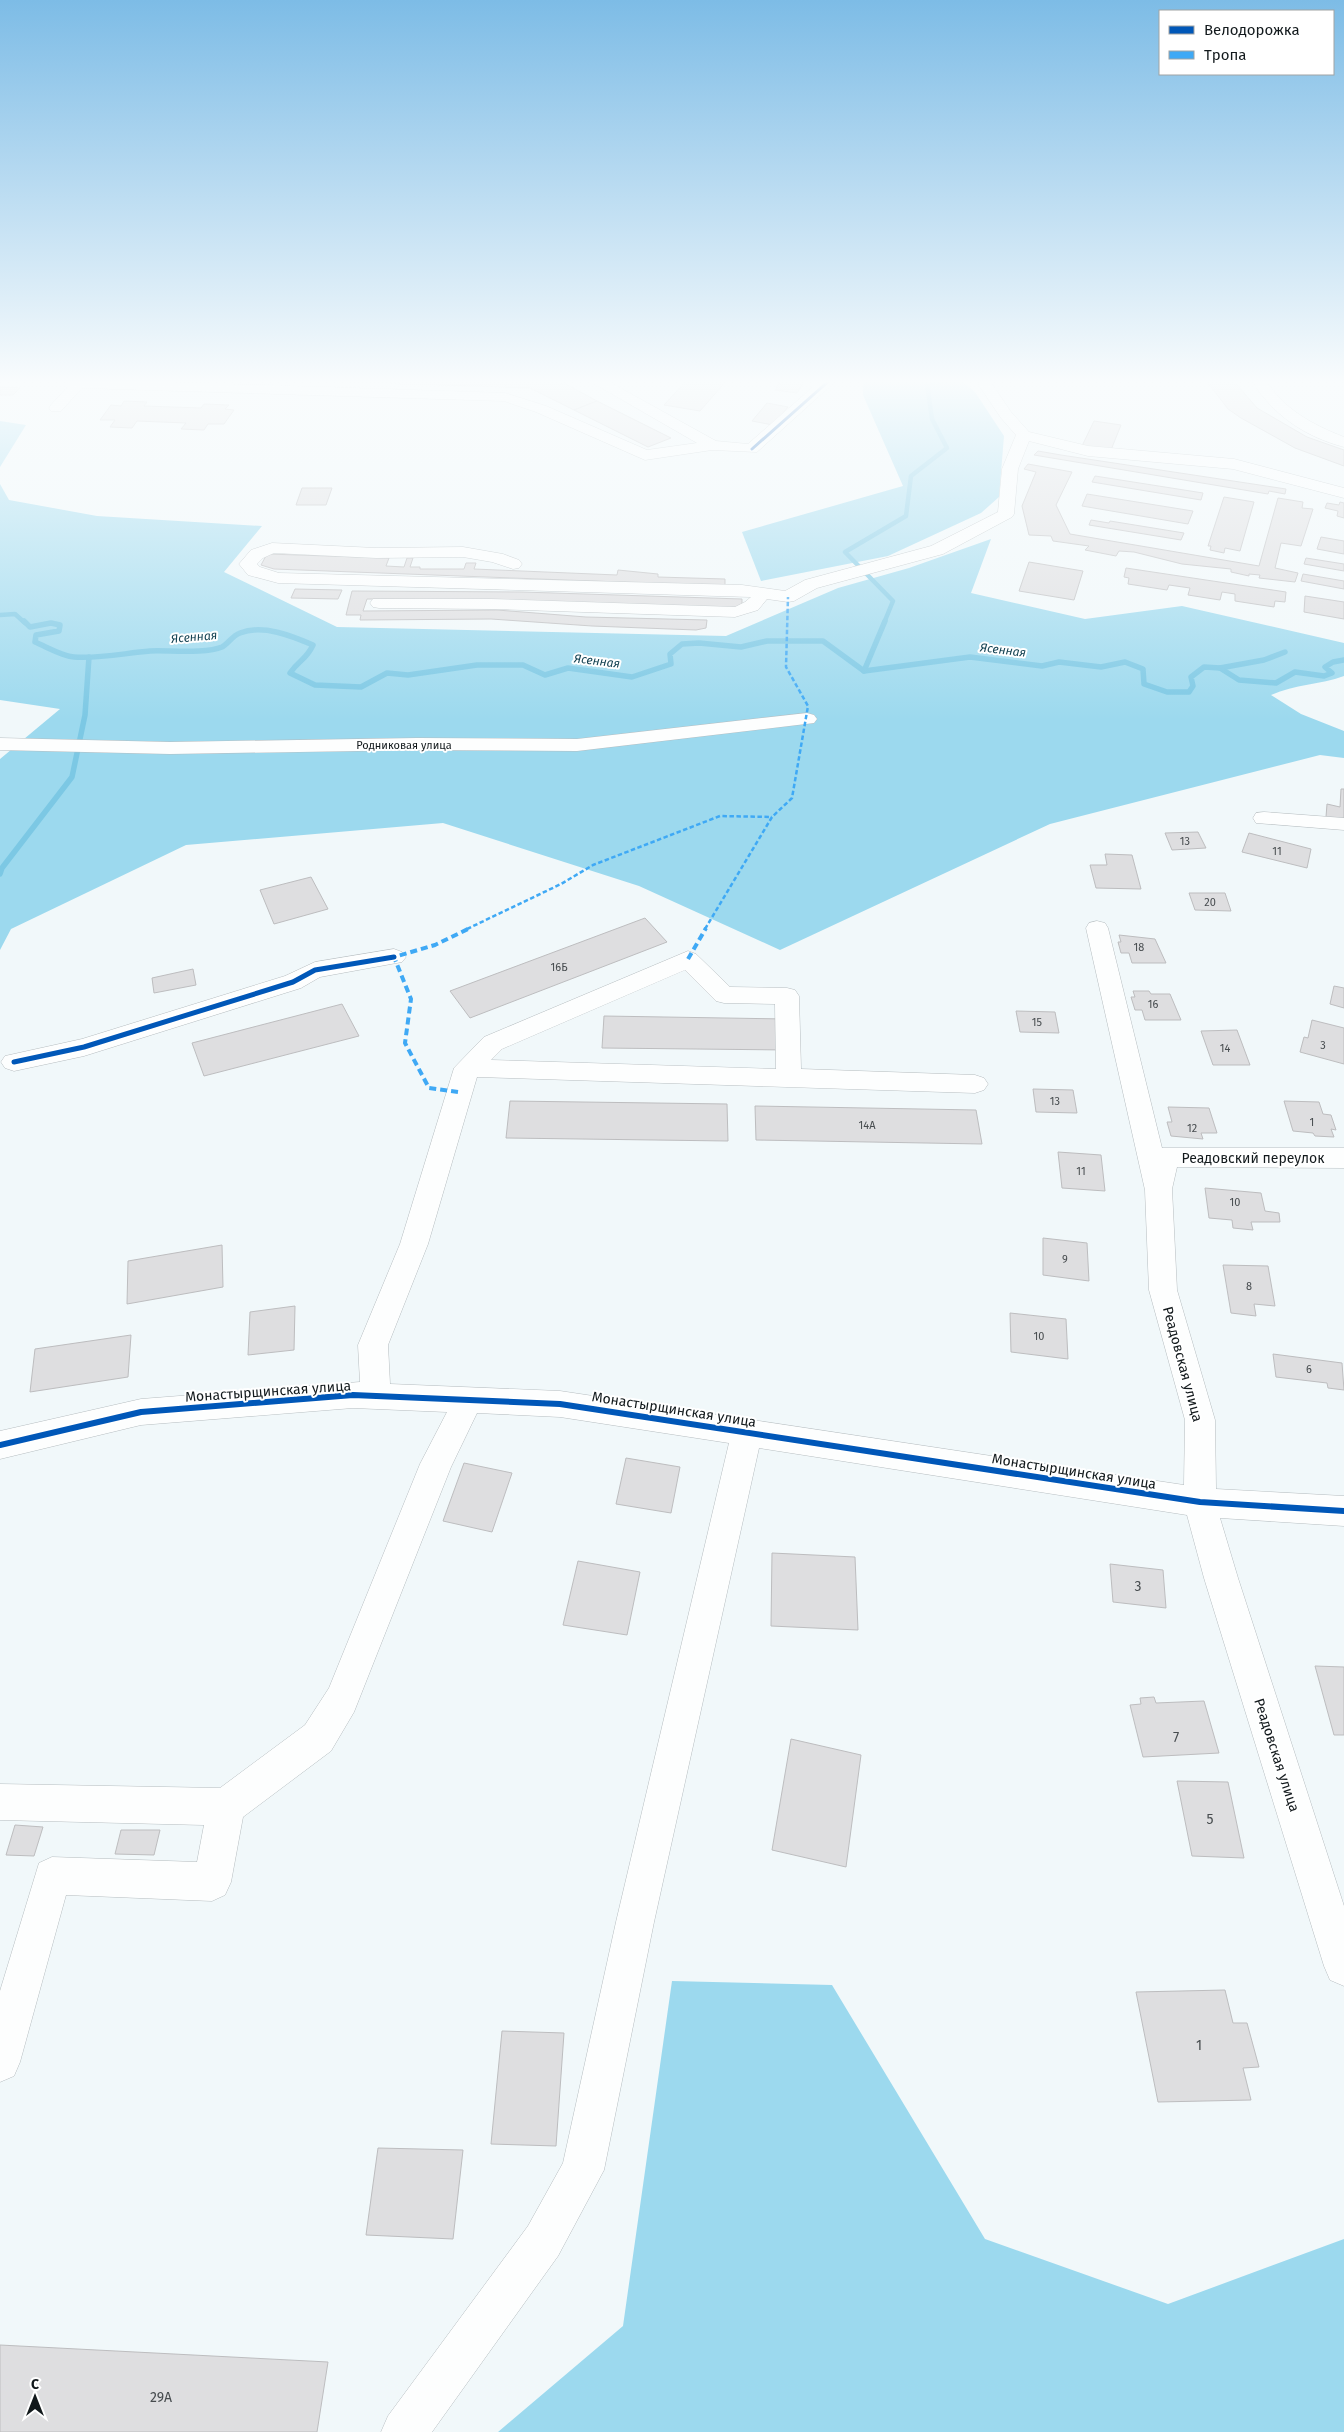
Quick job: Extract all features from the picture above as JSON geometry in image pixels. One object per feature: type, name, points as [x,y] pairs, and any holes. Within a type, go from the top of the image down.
[{"type":"street","points":[[513,564],[498,556],[474,553],[376,554],[272,548],[257,554],[248,564],[254,571],[278,578],[732,589],[788,597],[811,584],[937,550],[1006,514],[1008,492]]},
{"type":"street","points":[[379,603],[491,604],[735,612],[748,609],[758,603],[762,593]]},
{"type":"street","name":"Родниковая улица","points":[[0,744],[170,748],[417,744],[577,745],[807,719]]},
{"type":"street","points":[[1264,818],[1344,824]]},
{"type":"street","name":"Реадовская улица","points":[[1097,928],[1159,1190],[1163,1290],[1200,1420],[1200,1502],[1221,1578],[1344,1966]]},
{"type":"street","points":[[14,1062],[84,1046],[293,982],[315,970],[348,966],[394,956]]},
{"type":"street","points":[[376,1395],[373,1345],[414,1244],[467,1068],[493,1043],[688,959],[724,995],[787,996],[789,1077]]},
{"type":"street","points":[[467,1068],[975,1084]]},
{"type":"street","name":"Реадовский переулок","points":[[1159,1190],[1166,1157],[1344,1158]]},
{"type":"street","name":"Монастырщинская улица","points":[[0,1445],[141,1412],[353,1394],[560,1404],[1200,1502],[1344,1511]]},
{"type":"street","points":[[0,1802],[226,1807],[318,1738],[342,1700],[436,1464],[469,1400]]},
{"type":"street","points":[[404,2432],[544,2241],[583,2170],[636,1922],[746,1432]]},
{"type":"street","points":[[0,2062],[52,1876],[212,1882],[226,1807]]},
{"type":"shaded area","points":[[0,492],[5,492],[9,500],[97,516],[262,526],[224,572],[337,627],[726,636],[838,588],[909,568],[991,539],[971,593],[1085,619],[1182,606],[1344,643],[1344,676],[1280,691],[1271,695],[1301,714],[1344,731],[1344,758],[1320,755],[1050,824],[780,950],[639,886],[443,823],[186,845],[11,929],[0,950],[0,759],[60,709],[0,700]]},
{"type":"shaded area","points":[[880,492],[999,492],[999,497],[981,513],[888,556],[761,581],[742,532]]},
{"type":"shaded area","points":[[672,1981],[832,1985],[985,2239],[1168,2304],[1344,2239],[1344,2432],[498,2432],[623,2326]]},
{"type":"building","points":[[300,492],[330,492],[326,505],[296,505]]},
{"type":"building","points":[[1028,492],[1062,492],[1056,505],[1070,534],[1259,566],[1278,498],[1303,502],[1302,508],[1313,509],[1301,546],[1281,543],[1275,568],[1298,573],[1295,582],[1259,578],[1260,575],[1249,574],[1249,576],[1231,572],[1231,569],[1182,564],[1134,552],[1119,551],[1116,556],[1085,550],[1089,546],[1053,541],[1051,536],[1029,535],[1022,506]]},
{"type":"building","points":[[1156,492],[1203,493],[1201,500]]},
{"type":"building","points":[[1087,494],[1193,511],[1188,524],[1082,506]]},
{"type":"building","points":[[1224,497],[1254,502],[1240,551],[1225,548],[1224,553],[1210,550],[1211,546],[1208,546]]},
{"type":"building","points":[[1340,502],[1344,503],[1344,518],[1337,516],[1338,511],[1325,508],[1327,503],[1339,505]]},
{"type":"building","points":[[1091,520],[1109,523],[1110,521],[1184,533],[1181,540],[1089,525]]},
{"type":"building","points":[[1321,537],[1344,541],[1344,554],[1317,549]]},
{"type":"building","points":[[267,554],[389,558],[386,566],[404,567],[407,558],[413,558],[410,567],[420,567],[420,569],[464,569],[466,563],[476,563],[474,569],[617,575],[618,570],[658,574],[658,577],[725,579],[725,586],[274,569],[261,565]]},
{"type":"building","points":[[1306,558],[1344,564],[1344,571],[1304,564]]},
{"type":"building","points":[[1029,562],[1083,571],[1074,600],[1019,591]]},
{"type":"building","points":[[1126,568],[1286,592],[1285,602],[1275,601],[1274,607],[1235,601],[1235,594],[1222,592],[1220,600],[1188,595],[1190,588],[1169,585],[1167,590],[1128,584],[1129,578],[1124,577]]},
{"type":"building","points":[[1303,574],[1344,581],[1344,589],[1301,581]]},
{"type":"building","points":[[295,589],[342,590],[338,599],[291,598]]},
{"type":"building","points":[[352,591],[522,592],[742,599],[742,608],[486,600],[367,599],[363,611],[497,610],[586,617],[707,620],[706,628],[696,630],[592,626],[491,619],[360,620],[361,615],[346,615]]},
{"type":"building","points":[[1305,596],[1344,602],[1344,619],[1304,612]]},
{"type":"building","points":[[1341,789],[1344,789],[1344,820],[1326,817],[1327,804],[1340,807]]},
{"type":"building","points":[[1198,832],[1206,848],[1172,850],[1165,833]]},
{"type":"building","points":[[1249,833],[1311,849],[1307,868],[1242,852]]},
{"type":"building","points":[[1105,854],[1132,855],[1141,889],[1096,888],[1090,865],[1107,865]]},
{"type":"building","points":[[311,877],[328,909],[274,924],[260,890]]},
{"type":"building","points":[[1189,893],[1225,893],[1231,911],[1195,910]]},
{"type":"building","points":[[645,918],[667,942],[470,1018],[450,991]]},
{"type":"building","points":[[1119,935],[1155,939],[1166,963],[1132,963],[1129,953],[1121,953],[1118,942],[1121,942]]},
{"type":"building","points":[[193,969],[196,985],[154,993],[152,978]]},
{"type":"building","points":[[1334,986],[1344,988],[1344,1008],[1330,1004]]},
{"type":"building","points":[[1133,991],[1149,991],[1151,994],[1170,994],[1181,1020],[1145,1020],[1142,1010],[1135,1010],[1131,997],[1135,997]]},
{"type":"building","points":[[342,1004],[359,1036],[204,1076],[192,1043]]},
{"type":"building","points":[[1016,1011],[1055,1012],[1059,1033],[1020,1032]]},
{"type":"building","points":[[604,1016],[785,1019],[787,1050],[602,1048]]},
{"type":"building","points":[[1312,1020],[1344,1028],[1344,1064],[1300,1052],[1304,1037],[1308,1038]]},
{"type":"building","points":[[1237,1030],[1250,1065],[1213,1065],[1201,1031]]},
{"type":"building","points":[[1033,1089],[1073,1090],[1077,1113],[1036,1112]]},
{"type":"building","points":[[510,1101],[727,1104],[728,1141],[506,1138]]},
{"type":"building","points":[[1284,1101],[1319,1102],[1323,1114],[1331,1115],[1336,1130],[1331,1129],[1334,1137],[1315,1136],[1313,1133],[1293,1131]]},
{"type":"building","points":[[755,1106],[976,1110],[982,1144],[756,1140]]},
{"type":"building","points":[[1168,1107],[1209,1108],[1217,1133],[1201,1133],[1203,1139],[1171,1136],[1167,1122],[1172,1122]]},
{"type":"building","points":[[1058,1152],[1101,1155],[1105,1191],[1062,1188]]},
{"type":"building","points":[[1205,1188],[1261,1193],[1265,1211],[1279,1213],[1280,1222],[1251,1222],[1253,1230],[1233,1228],[1232,1220],[1209,1218]]},
{"type":"building","points":[[1043,1238],[1087,1243],[1089,1281],[1043,1275]]},
{"type":"building","points":[[222,1245],[223,1287],[127,1304],[128,1261]]},
{"type":"building","points":[[1223,1265],[1268,1266],[1275,1306],[1254,1304],[1256,1316],[1231,1313]]},
{"type":"building","points":[[295,1306],[294,1350],[248,1355],[250,1312]]},
{"type":"building","points":[[1010,1313],[1066,1319],[1068,1359],[1011,1352]]},
{"type":"building","points":[[131,1335],[128,1377],[30,1392],[35,1349]]},
{"type":"building","points":[[1273,1354],[1342,1363],[1344,1390],[1328,1388],[1327,1383],[1276,1377]]},
{"type":"building","points":[[626,1458],[680,1467],[671,1513],[616,1504]]},
{"type":"building","points":[[464,1463],[512,1473],[492,1532],[443,1521]]},
{"type":"building","points":[[772,1553],[855,1557],[858,1630],[771,1626]]},
{"type":"building","points":[[578,1561],[640,1572],[627,1635],[563,1625]]},
{"type":"building","points":[[1110,1564],[1163,1570],[1166,1608],[1113,1602]]},
{"type":"building","points":[[1315,1666],[1344,1667],[1344,1735],[1334,1735]]},
{"type":"building","points":[[1154,1697],[1156,1703],[1204,1701],[1219,1753],[1143,1757],[1130,1705],[1141,1704],[1140,1698]]},
{"type":"building","points":[[791,1739],[861,1755],[846,1867],[772,1850]]},
{"type":"building","points":[[1177,1781],[1228,1782],[1244,1858],[1192,1856]]},
{"type":"building","points":[[15,1825],[43,1827],[34,1856],[6,1855]]},
{"type":"building","points":[[121,1830],[160,1830],[154,1855],[115,1854]]},
{"type":"building","points":[[1225,1990],[1233,2023],[1247,2023],[1259,2067],[1243,2068],[1251,2100],[1158,2102],[1136,1992]]},
{"type":"building","points":[[502,2031],[564,2033],[556,2146],[491,2144]]},
{"type":"building","points":[[378,2148],[463,2150],[453,2239],[366,2235]]},
{"type":"building","points":[[0,2345],[328,2362],[317,2432],[0,2432]]},
{"type":"waterway","points":[[884,623],[893,601],[845,552],[906,516],[909,492]]},
{"type":"waterway","name":"Ясенная","points":[[0,615],[15,614],[25,623]]},
{"type":"waterway","name":"Ясенная","points":[[24,621],[30,627],[51,623],[60,625],[59,631],[36,635],[35,642],[69,656],[89,657]]},
{"type":"waterway","points":[[864,671],[885,621]]},
{"type":"waterway","name":"Ясенная","points":[[89,657],[150,651],[215,649],[222,647],[237,634],[268,630],[313,645],[308,654],[290,673],[315,685],[361,687],[387,673],[408,675],[477,665],[523,665],[545,675],[568,668],[632,677],[671,664],[670,654],[682,644],[699,643],[741,647],[767,641],[823,641],[864,671]]},
{"type":"waterway","points":[[1220,668],[1264,660],[1285,652]]},
{"type":"waterway","points":[[0,874],[2,868],[72,777],[85,715],[89,657]]},
{"type":"waterway","name":"Ясенная","points":[[864,671],[970,657],[1042,666],[1059,662],[1101,667],[1125,662],[1143,669],[1144,684],[1167,692],[1189,692],[1193,686],[1191,677],[1204,667],[1220,668]]},
{"type":"waterway","name":"Ясенная","points":[[1220,668],[1239,680],[1276,683],[1295,672],[1324,676],[1332,673],[1325,667],[1333,662],[1344,660]]},
{"type":"marked path","points":[[688,959],[772,817],[792,798],[808,706],[786,667],[788,597]]},
{"type":"marked path","points":[[458,1092],[429,1088],[405,1043],[411,999],[394,957],[435,945],[561,884],[593,865],[720,816],[772,817]]},
{"type":"cycle path","points":[[14,1062],[84,1047],[293,982],[315,970],[394,957]]},
{"type":"cycle path","points":[[0,1445],[141,1412],[353,1395],[560,1404],[1200,1502],[1344,1511]]}]
